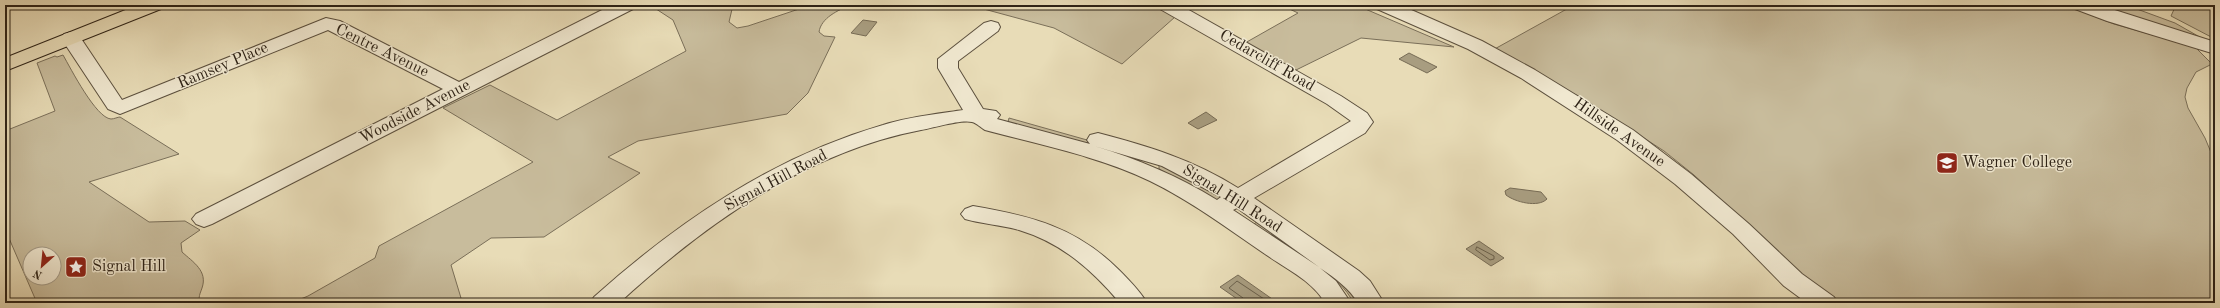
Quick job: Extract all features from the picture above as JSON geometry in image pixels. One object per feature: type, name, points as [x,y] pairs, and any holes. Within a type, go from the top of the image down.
[{"type":"main road","points":[[5,65],[154,5]]},
{"type":"street","name":"Woodside Avenue","points":[[204,219],[626,5]]},
{"type":"street","name":"Cedarcliff Road","points":[[1167,5],[1334,100],[1360,117],[1362,122],[1357,128],[1226,204]]},
{"type":"street","name":"Hillside Avenue","points":[[1384,5],[1475,45],[1528,74],[1625,135],[1683,179],[1741,229],[1793,280],[1826,303]]},
{"type":"street","points":[[2082,5],[2114,17],[2215,48]]},
{"type":"street","name":"Ramsey Place","points":[[72,38],[115,106],[120,108],[326,24]]},
{"type":"street","name":"Centre Avenue","points":[[326,24],[333,25],[460,90]]},
{"type":"street","points":[[977,116],[948,68],[948,59],[991,27]]},
{"type":"street","name":"Signal Hill Road","points":[[603,303],[629,278],[680,236],[744,196],[806,161],[869,136],[910,124],[977,116],[993,125],[1140,160],[1157,176],[1226,204],[1350,277],[1361,287],[1371,303]]},
{"type":"street","name":"Signal Hill Road","points":[[1226,204],[1319,280],[1335,297],[1338,303]]},
{"type":"street","points":[[973,214],[1012,219],[1039,227],[1063,238],[1106,270],[1134,303]]},
{"type":"shaded area","points":[[650,5],[733,5],[729,22],[737,28],[748,26],[811,5],[851,5],[831,15],[820,27],[819,32],[824,36],[835,37],[808,93],[787,114],[638,141],[608,157],[640,173],[544,237],[491,238],[451,265],[461,298],[453,303],[291,303],[308,296],[375,258],[379,246],[533,162],[443,108],[490,85],[557,120],[686,51],[673,20]]},
{"type":"shaded area","points":[[969,5],[1153,5],[1175,17],[1122,64],[1054,28]]},
{"type":"shaded area","points":[[1281,5],[1356,5],[1454,47],[1361,38],[1294,71],[1245,43],[1298,13]]},
{"type":"shaded area","name":"Wagner College","points":[[1574,5],[2065,5],[2114,24],[2195,47],[2212,64],[2196,72],[2187,88],[2185,97],[2188,108],[2205,138],[2215,162],[2215,303],[1833,303],[1694,175],[1664,151],[1582,98],[1491,51]]},
{"type":"shaded area","points":[[2095,5],[2126,5],[2175,23],[2205,40]]},
{"type":"shaded area","points":[[2176,5],[2215,5],[2215,39],[2171,16]]},
{"type":"shaded area","points":[[63,55],[84,92],[98,111],[105,117],[111,119],[120,117],[179,154],[89,182],[149,222],[185,221],[200,230],[181,243],[182,252],[195,263],[203,277],[199,297],[200,303],[37,303],[30,286],[62,286],[62,246],[22,246],[22,268],[5,229],[5,131],[55,111],[37,63],[55,56],[57,57]]},
{"type":"shaded area","points":[[1009,118],[1119,149],[1122,153],[1008,122]]},
{"type":"shaded area","points":[[1159,164],[1223,195],[1218,201],[1210,198],[1159,169]]},
{"type":"shaded area","points":[[1258,221],[1337,276],[1359,303],[1353,303],[1347,293],[1324,271],[1254,224]]},
{"type":"water","points":[[863,20],[877,22],[866,36],[851,33]]},
{"type":"water","points":[[1409,53],[1437,67],[1427,73],[1399,59]]},
{"type":"water","points":[[1206,112],[1217,120],[1198,129],[1188,123]]},
{"type":"water","points":[[1510,188],[1541,192],[1547,199],[1543,202],[1532,204],[1521,202],[1506,195],[1505,191]]},
{"type":"water","points":[[1479,241],[1504,258],[1491,266],[1466,249]]},
{"type":"water","points":[[1238,275],[1275,301],[1272,303],[1243,303],[1220,287]]},
{"type":"place","name":"Wagner College","points":[[1947,163]]},
{"type":"place","name":"Signal Hill","points":[[76,267]]}]
